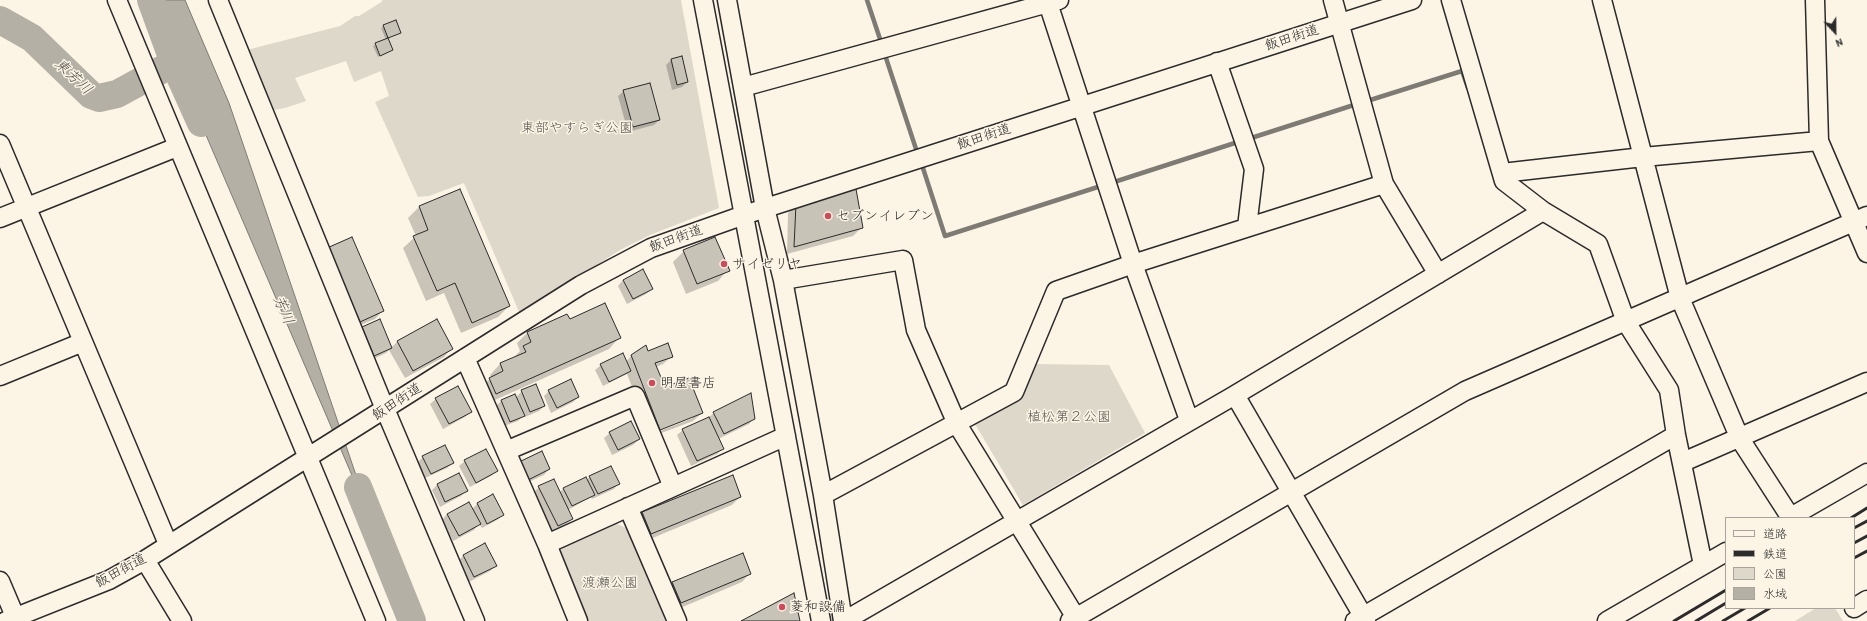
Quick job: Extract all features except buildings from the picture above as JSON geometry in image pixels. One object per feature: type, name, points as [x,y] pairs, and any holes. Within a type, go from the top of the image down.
[{"type":"street","points":[[117,0],[177,147],[376,621]]},
{"type":"street","points":[[218,0],[475,621]]},
{"type":"street","points":[[703,0],[821,621]]},
{"type":"street","points":[[727,0],[765,208],[783,280],[823,495],[843,621],[1189,420],[1235,395],[1544,211]]},
{"type":"street","points":[[1333,0],[1384,184],[1438,274]]},
{"type":"street","name":"飯田街道","points":[[13,620],[109,580],[145,560],[168,544],[386,409],[581,285],[651,248],[765,208],[1412,0]]},
{"type":"street","points":[[1451,0],[1504,181],[1544,211],[1598,244],[1626,322],[1669,390],[1676,435],[1683,462],[1703,565]]},
{"type":"street","points":[[1602,0],[1680,298],[1740,439],[1789,517]]},
{"type":"street","points":[[1815,0],[1819,141],[1860,218],[1867,253]]},
{"type":"street","points":[[743,87],[1052,1],[1082,106],[1133,264],[1189,420]]},
{"type":"street","points":[[1217,62],[1254,169],[1248,227]]},
{"type":"street","points":[[1502,173],[1642,157],[1819,141]]},
{"type":"street","points":[[0,144],[168,544]]},
{"type":"street","points":[[0,218],[177,147]]},
{"type":"street","points":[[823,495],[1014,392],[1056,291],[1133,264],[1384,184]]},
{"type":"street","points":[[783,280],[903,260],[916,330],[957,424],[1075,620],[1465,390],[1626,322],[1860,218]]},
{"type":"street","points":[[0,376],[83,342]]},
{"type":"street","points":[[465,358],[547,544],[578,621]]},
{"type":"street","points":[[1683,462],[1740,439],[1867,382]]},
{"type":"street","points":[[1235,395],[1362,620],[1676,435]]},
{"type":"street","points":[[506,451],[635,396],[673,487]]},
{"type":"street","points":[[547,544],[786,436]]},
{"type":"street","points":[[1792,517],[1867,473]]},
{"type":"street","points":[[628,507],[677,621]]},
{"type":"street","points":[[1607,621],[1725,553]]},
{"type":"street","points":[[145,560],[182,621]]},
{"type":"street","points":[[0,581],[13,620]]},
{"type":"street","points":[[1855,608],[1867,600]]},
{"type":"green space","name":"東部やすらぎ公園","points":[[381,0],[681,0],[719,208],[650,235],[620,250],[520,314],[464,183],[429,196],[418,197],[375,102],[389,96],[381,71],[354,82],[346,61],[295,78],[306,101],[285,108],[268,111],[243,51],[340,26],[383,1]]},
{"type":"green space","name":"植松第２公園","points":[[1032,364],[1109,365],[1145,433],[1023,505],[975,424],[1020,396]]},
{"type":"green space","name":"渡瀬公園","points":[[615,523],[626,528],[667,621],[587,621],[560,555],[561,546]]},
{"type":"green space","points":[[1814,609],[1836,609],[1843,621],[1795,621]]},
{"type":"water","points":[[148,0],[185,0],[229,103],[372,522]]},
{"type":"waterway","name":"東芳川","points":[[151,0],[174,63],[201,123]]},
{"type":"waterway","points":[[867,0],[882,45]]},
{"type":"waterway","name":"東芳川","points":[[0,20],[32,38],[91,95],[99,98],[117,94],[174,63]]},
{"type":"waterway","points":[[884,52],[918,155]]},
{"type":"waterway","points":[[1364,102],[1462,71],[1468,88]]},
{"type":"waterway","points":[[1248,139],[1357,104]]},
{"type":"waterway","points":[[1111,183],[1241,141]]},
{"type":"waterway","points":[[921,162],[945,236],[1104,185]]},
{"type":"waterway","name":"芳川","points":[[358,487],[412,621]]},
{"type":"railway","points":[[1853,517],[1867,508]]},
{"type":"railway","points":[[1855,527],[1867,521]]},
{"type":"railway","points":[[1855,542],[1867,536]]},
{"type":"railway","points":[[1855,557],[1867,551]]},
{"type":"railway","points":[[1674,621],[1725,591]]},
{"type":"railway","points":[[1696,621],[1725,604]]},
{"type":"railway","points":[[1723,621],[1743,609]]},
{"type":"railway","points":[[1748,621],[1768,609]]},
{"type":"place","name":"セブンイレブン","points":[[828,216]]},
{"type":"place","name":"サイゼリヤ","points":[[724,264]]},
{"type":"place","name":"明屋書店","points":[[652,383]]},
{"type":"place","name":"菱和設備","points":[[782,607]]}]
